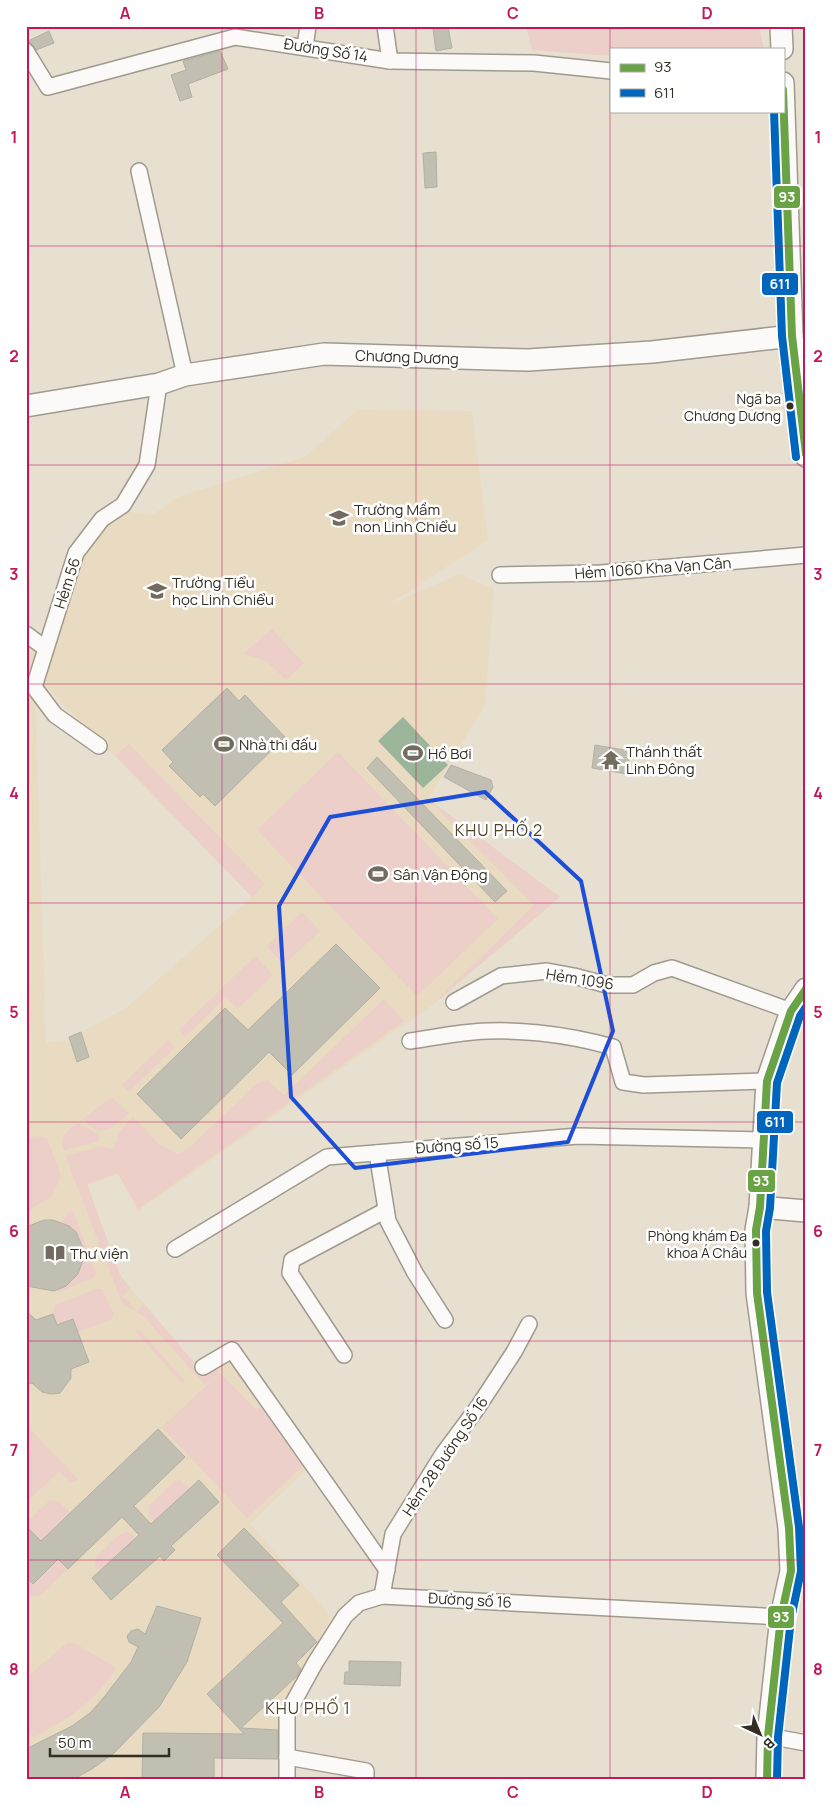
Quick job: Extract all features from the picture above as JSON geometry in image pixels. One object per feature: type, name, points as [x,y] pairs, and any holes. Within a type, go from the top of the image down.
[{"type":"main road","points":[[781,26],[782,48]]},
{"type":"main road","points":[[784,111],[792,336],[797,395],[806,456]]},
{"type":"main road","name":"Chương Dương","points":[[26,406],[159,384],[185,375],[324,354],[528,360],[652,352],[792,336]]},
{"type":"main road","points":[[767,1780],[768,1736],[781,1617],[792,1570],[789,1528],[757,1293],[756,1230],[760,1207],[767,1081],[790,1011],[806,989]]},
{"type":"main road","points":[[760,1207],[806,1212]]},
{"type":"street","points":[[305,46],[308,26]]},
{"type":"street","points":[[385,26],[390,61]]},
{"type":"street","name":"Đường Số 14","points":[[26,51],[48,87],[236,37],[305,46],[390,61],[534,63],[610,71]]},
{"type":"street","points":[[139,171],[185,375]]},
{"type":"street","name":"Hẻm 56","points":[[99,746],[55,714],[34,687],[76,553],[102,519],[123,505],[147,465],[159,384]]},
{"type":"street","name":"Hẻm 1060 Kha Vạn Cân","points":[[500,575],[601,573],[806,555]]},
{"type":"street","points":[[26,634],[45,648]]},
{"type":"street","name":"Hẻm 1096","points":[[454,1002],[501,976],[547,971],[607,985],[633,985],[654,973],[672,968],[790,1011]]},
{"type":"street","points":[[410,1041],[464,1033],[500,1032],[553,1035],[589,1040],[613,1047],[623,1082],[644,1085],[767,1081]]},
{"type":"street","name":"Đường số 15","points":[[175,1249],[327,1157],[402,1149],[578,1136],[764,1140]]},
{"type":"street","points":[[377,1153],[388,1221],[411,1264],[445,1320]]},
{"type":"street","points":[[344,1355],[290,1273],[292,1260],[386,1210]]},
{"type":"street","name":"Hẻm 28 Đường Số 16","points":[[382,1596],[393,1534],[443,1454],[478,1407],[514,1352],[529,1324]]},
{"type":"street","points":[[204,1367],[232,1350],[387,1570]]},
{"type":"street","name":"Đường số 16","points":[[287,1780],[287,1714],[314,1663],[345,1616],[359,1604],[382,1596],[781,1617]]},
{"type":"street","points":[[768,1736],[806,1743]]},
{"type":"street","points":[[287,1757],[366,1770],[366,1780]]},
{"type":"highlighted area","points":[[485,792],[581,881],[613,1031],[568,1142],[355,1168],[291,1097],[279,906],[330,817]]},
{"type":"shaded area","points":[[526,26],[759,26],[764,48],[610,48],[610,56],[532,50]]},
{"type":"shaded area","points":[[357,410],[472,411],[488,540],[385,607],[459,574],[494,589],[485,705],[428,799],[560,897],[431,1006],[138,1211],[118,1174],[87,1185],[120,1275],[203,1373],[230,1353],[310,1466],[250,1524],[331,1616],[282,1722],[281,1760],[217,1758],[215,1780],[26,1780],[26,646],[34,651],[46,1043],[66,1040],[71,1055],[67,1040],[127,1007],[252,897],[40,680],[81,554],[107,520],[126,511],[152,515],[178,497],[305,457]]},
{"type":"shaded area","points":[[272,629],[304,663],[286,680],[266,661],[243,654]]},
{"type":"shaded area","name":"Hồ Bơi","points":[[403,717],[448,765],[423,788],[378,741]]},
{"type":"shaded area","points":[[129,744],[265,884],[252,897],[115,755]]},
{"type":"shaded area","name":"Sân Vận Động","points":[[338,752],[498,919],[417,996],[257,830]]},
{"type":"shaded area","points":[[428,799],[560,897],[431,1006],[534,905]]},
{"type":"shaded area","points":[[302,912],[320,931],[284,965],[267,946]]},
{"type":"shaded area","points":[[255,956],[273,975],[238,1009],[226,997],[185,1037],[179,1030]]},
{"type":"shaded area","points":[[384,999],[404,1021],[138,1209],[118,1173],[87,1184],[120,1275],[130,1289],[123,1296],[137,1311],[144,1304],[203,1373],[215,1366],[219,1373],[205,1385],[144,1317],[122,1303],[65,1155],[101,1147],[112,1149],[118,1140],[117,1134],[133,1117],[159,1144],[177,1154],[189,1148],[256,1084],[267,1080],[284,1095]]},
{"type":"shaded area","points":[[168,1040],[175,1047],[129,1092],[122,1085]]},
{"type":"shaded area","points":[[111,1097],[129,1113],[118,1123],[107,1130],[101,1130],[89,1125],[83,1119]]},
{"type":"shaded area","points":[[78,1123],[99,1135],[98,1142],[64,1150],[62,1145],[63,1137]]},
{"type":"shaded area","points":[[34,1136],[47,1138],[61,1176],[52,1196],[26,1212],[26,1139]]},
{"type":"shaded area","points":[[70,1211],[74,1213],[96,1274],[93,1278],[59,1292],[58,1290],[76,1276],[83,1258],[78,1238],[71,1229],[61,1222]]},
{"type":"shaded area","points":[[96,1289],[102,1289],[114,1313],[112,1319],[78,1332],[73,1319],[57,1325],[53,1314],[55,1305]]},
{"type":"shaded area","points":[[139,1330],[185,1382],[182,1383],[136,1332]]},
{"type":"shaded area","points":[[220,1373],[256,1410],[265,1402],[284,1429],[278,1434],[306,1463],[247,1518],[162,1427]]},
{"type":"shaded area","points":[[26,1425],[79,1480],[71,1482],[59,1472],[26,1502]]},
{"type":"shaded area","points":[[180,1480],[190,1488],[154,1521],[149,1517],[149,1506],[175,1481]]},
{"type":"shaded area","points":[[50,1500],[59,1502],[71,1513],[41,1541],[26,1526],[26,1523]]},
{"type":"shaded area","points":[[126,1532],[131,1533],[136,1538],[100,1570],[95,1565],[96,1557],[119,1535]]},
{"type":"shaded area","points":[[58,1559],[68,1569],[41,1595],[33,1596],[26,1591],[26,1577],[33,1583]]},
{"type":"shaded area","points":[[67,1643],[76,1644],[116,1668],[90,1700],[56,1725],[32,1738],[26,1724],[26,1678]]},
{"type":"building","points":[[448,27],[452,48],[436,51],[433,29]]},
{"type":"building","points":[[49,31],[54,43],[36,50],[31,43],[26,42]]},
{"type":"building","points":[[220,51],[228,69],[188,84],[192,97],[180,101],[171,75],[186,70],[183,61]]},
{"type":"building","points":[[436,152],[437,187],[425,188],[423,153]]},
{"type":"building","name":"Nhà thi đấu","points":[[227,688],[239,701],[245,695],[285,737],[215,806],[203,794],[200,797],[169,766],[173,762],[162,750]]},
{"type":"building","name":"Thánh thất Linh Đông","points":[[595,745],[630,751],[627,774],[592,768]]},
{"type":"building","points":[[377,757],[507,891],[495,902],[367,768]]},
{"type":"building","points":[[451,765],[491,780],[493,787],[486,800],[444,777]]},
{"type":"building","points":[[336,944],[380,988],[292,1075],[269,1052],[181,1139],[137,1094],[225,1008],[248,1030]]},
{"type":"building","points":[[81,1032],[89,1057],[77,1062],[69,1037]]},
{"type":"building","name":"Thư viện","points":[[44,1220],[53,1220],[69,1226],[76,1232],[83,1248],[84,1257],[78,1274],[66,1286],[54,1291],[26,1286],[26,1227]]},
{"type":"building","points":[[26,1311],[36,1320],[53,1314],[57,1325],[73,1319],[89,1362],[71,1369],[71,1378],[60,1393],[42,1392],[32,1383],[26,1385]]},
{"type":"building","points":[[158,1429],[185,1457],[134,1506],[151,1524],[199,1480],[219,1502],[171,1546],[175,1550],[164,1561],[160,1556],[111,1600],[92,1578],[139,1535],[122,1517],[68,1569],[58,1559],[33,1584],[26,1577],[26,1526],[41,1541]]},
{"type":"building","points":[[244,1528],[299,1585],[281,1602],[317,1642],[296,1663],[301,1669],[297,1676],[241,1728],[278,1730],[278,1759],[214,1758],[214,1780],[142,1780],[143,1733],[244,1734],[207,1694],[283,1623],[217,1555]]},
{"type":"building","points":[[157,1606],[201,1618],[187,1662],[159,1707],[114,1753],[92,1769],[72,1780],[26,1780],[26,1749],[72,1726],[90,1713],[131,1662],[138,1647],[129,1642],[127,1636],[131,1631],[138,1629],[145,1634]]},
{"type":"building","points":[[349,1661],[401,1662],[400,1686],[344,1684],[345,1672],[349,1672]]},
{"type":"transit line","name":"611","points":[[774,112],[782,336],[796,457]]},
{"type":"transit line","name":"93","points":[[784,112],[792,336],[806,454]]},
{"type":"transit line","name":"93","points":[[767,1780],[768,1736],[781,1617],[791,1571],[789,1528],[757,1293],[756,1230],[760,1207],[767,1081],[791,1011],[806,989]]},
{"type":"transit line","name":"611","points":[[777,1780],[778,1737],[791,1619],[801,1571],[799,1527],[767,1292],[766,1231],[770,1208],[777,1083],[800,1016],[806,1007]]},
{"type":"place","name":"Ngã ba Chương Dương","points":[[790,406]]},
{"type":"place","name":"Trường Mầm non Linh Chiểu","points":[[339,518]]},
{"type":"place","name":"Trường Tiểu học Linh Chiểu","points":[[157,591]]},
{"type":"place","name":"Nhà thi đấu","points":[[224,744]]},
{"type":"place","name":"Hồ Bơi","points":[[413,753]]},
{"type":"place","name":"Thánh thất Linh Đông","points":[[611,760]]},
{"type":"place","name":"Sân Vận Động","points":[[378,874]]},
{"type":"place","name":"Phòng khám Đa khoa Á Châu","points":[[756,1243]]},
{"type":"place","name":"Thư viện","points":[[55,1253]]},
{"type":"district","name":"KHU PHỐ 2","points":[[499,830]]},
{"type":"district","name":"KHU PHỐ 1","points":[[308,1708]]}]
